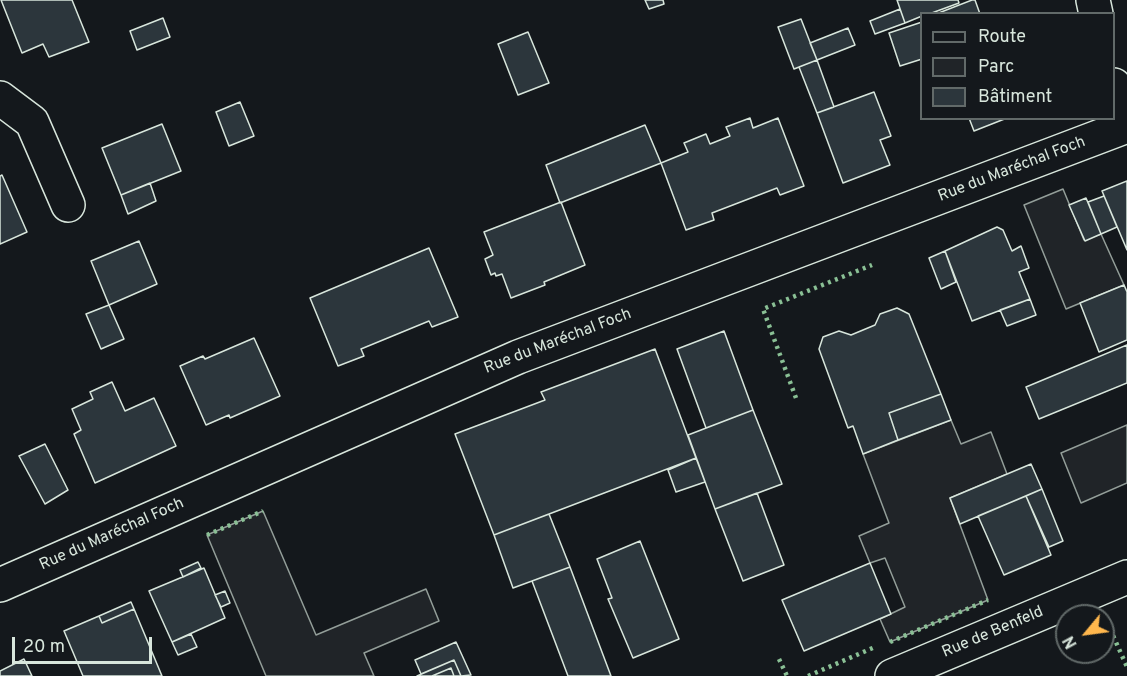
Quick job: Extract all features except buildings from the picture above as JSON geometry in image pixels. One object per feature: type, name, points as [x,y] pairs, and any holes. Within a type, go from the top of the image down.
[{"type":"street","points":[[1115,91],[1126,127]]},
{"type":"street","points":[[0,98],[32,123],[68,205]]},
{"type":"street","name":"Rue du Maréchal Foch","points":[[0,585],[518,357],[1126,127]]},
{"type":"street","name":"Rue de Benfeld","points":[[892,676],[1127,577]]},
{"type":"green space","points":[[1063,189],[1084,240],[1101,234],[1124,285],[1066,309],[1024,205]]},
{"type":"green space","points":[[951,420],[961,444],[991,432],[1007,474],[950,498],[988,600],[890,642],[880,619],[905,607],[885,558],[870,563],[859,536],[889,523],[863,454]]},
{"type":"green space","points":[[1127,425],[1127,483],[1081,503],[1061,453]]},
{"type":"green space","points":[[263,511],[316,635],[426,589],[439,621],[364,653],[374,676],[266,676],[207,535]]},
{"type":"hedge","points":[[796,398],[763,309],[872,265]]},
{"type":"hedge","points":[[207,535],[263,511]]},
{"type":"hedge","points":[[890,642],[988,600]]},
{"type":"hedge","points":[[1115,640],[1127,667]]},
{"type":"hedge","points":[[808,676],[875,647]]},
{"type":"hedge","points":[[779,659],[787,676]]}]
